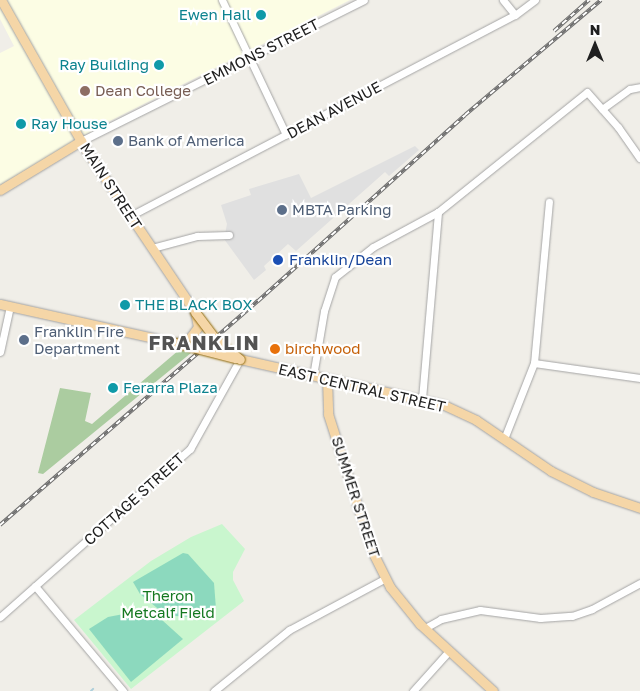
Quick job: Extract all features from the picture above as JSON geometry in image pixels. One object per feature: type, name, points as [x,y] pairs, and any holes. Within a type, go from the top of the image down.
[{"type":"main road","name":"MAIN STREET","points":[[1,0],[81,141],[130,216],[215,339],[240,359]]},
{"type":"main road","name":"EMMONS STREET","points":[[0,190],[81,141]]},
{"type":"main road","name":"EAST CENTRAL STREET","points":[[0,304],[422,399],[462,412],[557,474],[594,492],[640,508]]},
{"type":"main road","points":[[176,343],[190,339],[196,332],[195,312]]},
{"type":"main road","name":"SUMMER STREET","points":[[327,379],[328,414],[372,551],[386,578],[410,614],[448,652],[493,691]]},
{"type":"street","points":[[222,0],[286,136]]},
{"type":"street","name":"EMMONS STREET","points":[[81,141],[364,0]]},
{"type":"street","points":[[503,0],[515,15]]},
{"type":"street","name":"DEAN AVENUE","points":[[130,216],[515,15],[535,0]]},
{"type":"street","points":[[602,109],[630,89],[640,87]]},
{"type":"street","points":[[314,376],[324,311],[335,277],[351,261],[373,247],[438,212],[587,92],[640,158]]},
{"type":"street","points":[[504,439],[534,363],[549,202]]},
{"type":"street","points":[[422,399],[438,212]]},
{"type":"street","points":[[152,248],[198,236],[229,235]]},
{"type":"street","points":[[0,352],[10,306]]},
{"type":"street","name":"COTTAGE STREET","points":[[0,617],[190,449],[240,359]]},
{"type":"street","points":[[534,363],[640,378]]},
{"type":"street","points":[[214,691],[289,630],[386,578]]},
{"type":"street","points":[[426,628],[441,619],[480,610],[540,618],[572,616],[592,609],[640,583]]},
{"type":"street","points":[[35,586],[123,691]]},
{"type":"street","points":[[413,691],[448,652]]},
{"type":"shaded area","name":"Dean College","points":[[0,0],[350,0],[100,126],[0,185],[0,53],[14,46],[0,19]]},
{"type":"shaded area","name":"MBTA Parking","points":[[415,146],[419,150],[389,176],[385,172],[296,251],[288,244],[264,266],[266,270],[254,280],[224,239],[227,224],[221,205],[251,195],[249,189],[299,174],[311,198]]},
{"type":"green space","points":[[179,350],[191,353],[43,474],[38,473],[60,388],[91,393],[85,421],[92,424]]},
{"type":"green space","name":"Theron Metcalf Field","points":[[222,524],[245,549],[233,572],[233,580],[244,601],[131,689],[74,620],[151,561],[191,537]]},
{"type":"green space","points":[[183,553],[188,554],[214,583],[216,609],[191,617],[175,616],[162,612],[140,594],[133,582]]},
{"type":"green space","points":[[134,612],[162,620],[183,639],[131,682],[89,629],[108,617]]},
{"type":"railway","points":[[554,31],[589,0]]},
{"type":"railway","points":[[0,525],[258,301],[465,115],[601,0]]},
{"type":"place","name":"Ewen Hall","points":[[261,15]]},
{"type":"place","name":"Ray Building","points":[[159,65]]},
{"type":"place","name":"Dean College","points":[[85,91]]},
{"type":"place","name":"Ray House","points":[[21,124]]},
{"type":"place","name":"Bank of America","points":[[118,141]]},
{"type":"place","name":"MBTA Parking","points":[[282,210]]},
{"type":"place","name":"Franklin/Dean","points":[[278,260]]},
{"type":"place","name":"THE BLACK BOX","points":[[125,305]]},
{"type":"place","name":"Franklin Fire Department","points":[[24,340]]},
{"type":"place","name":"birchwood","points":[[275,349]]},
{"type":"place","name":"Ferarra Plaza","points":[[113,388]]},
{"type":"district","name":"FRANKLIN","points":[[204,342]]}]
